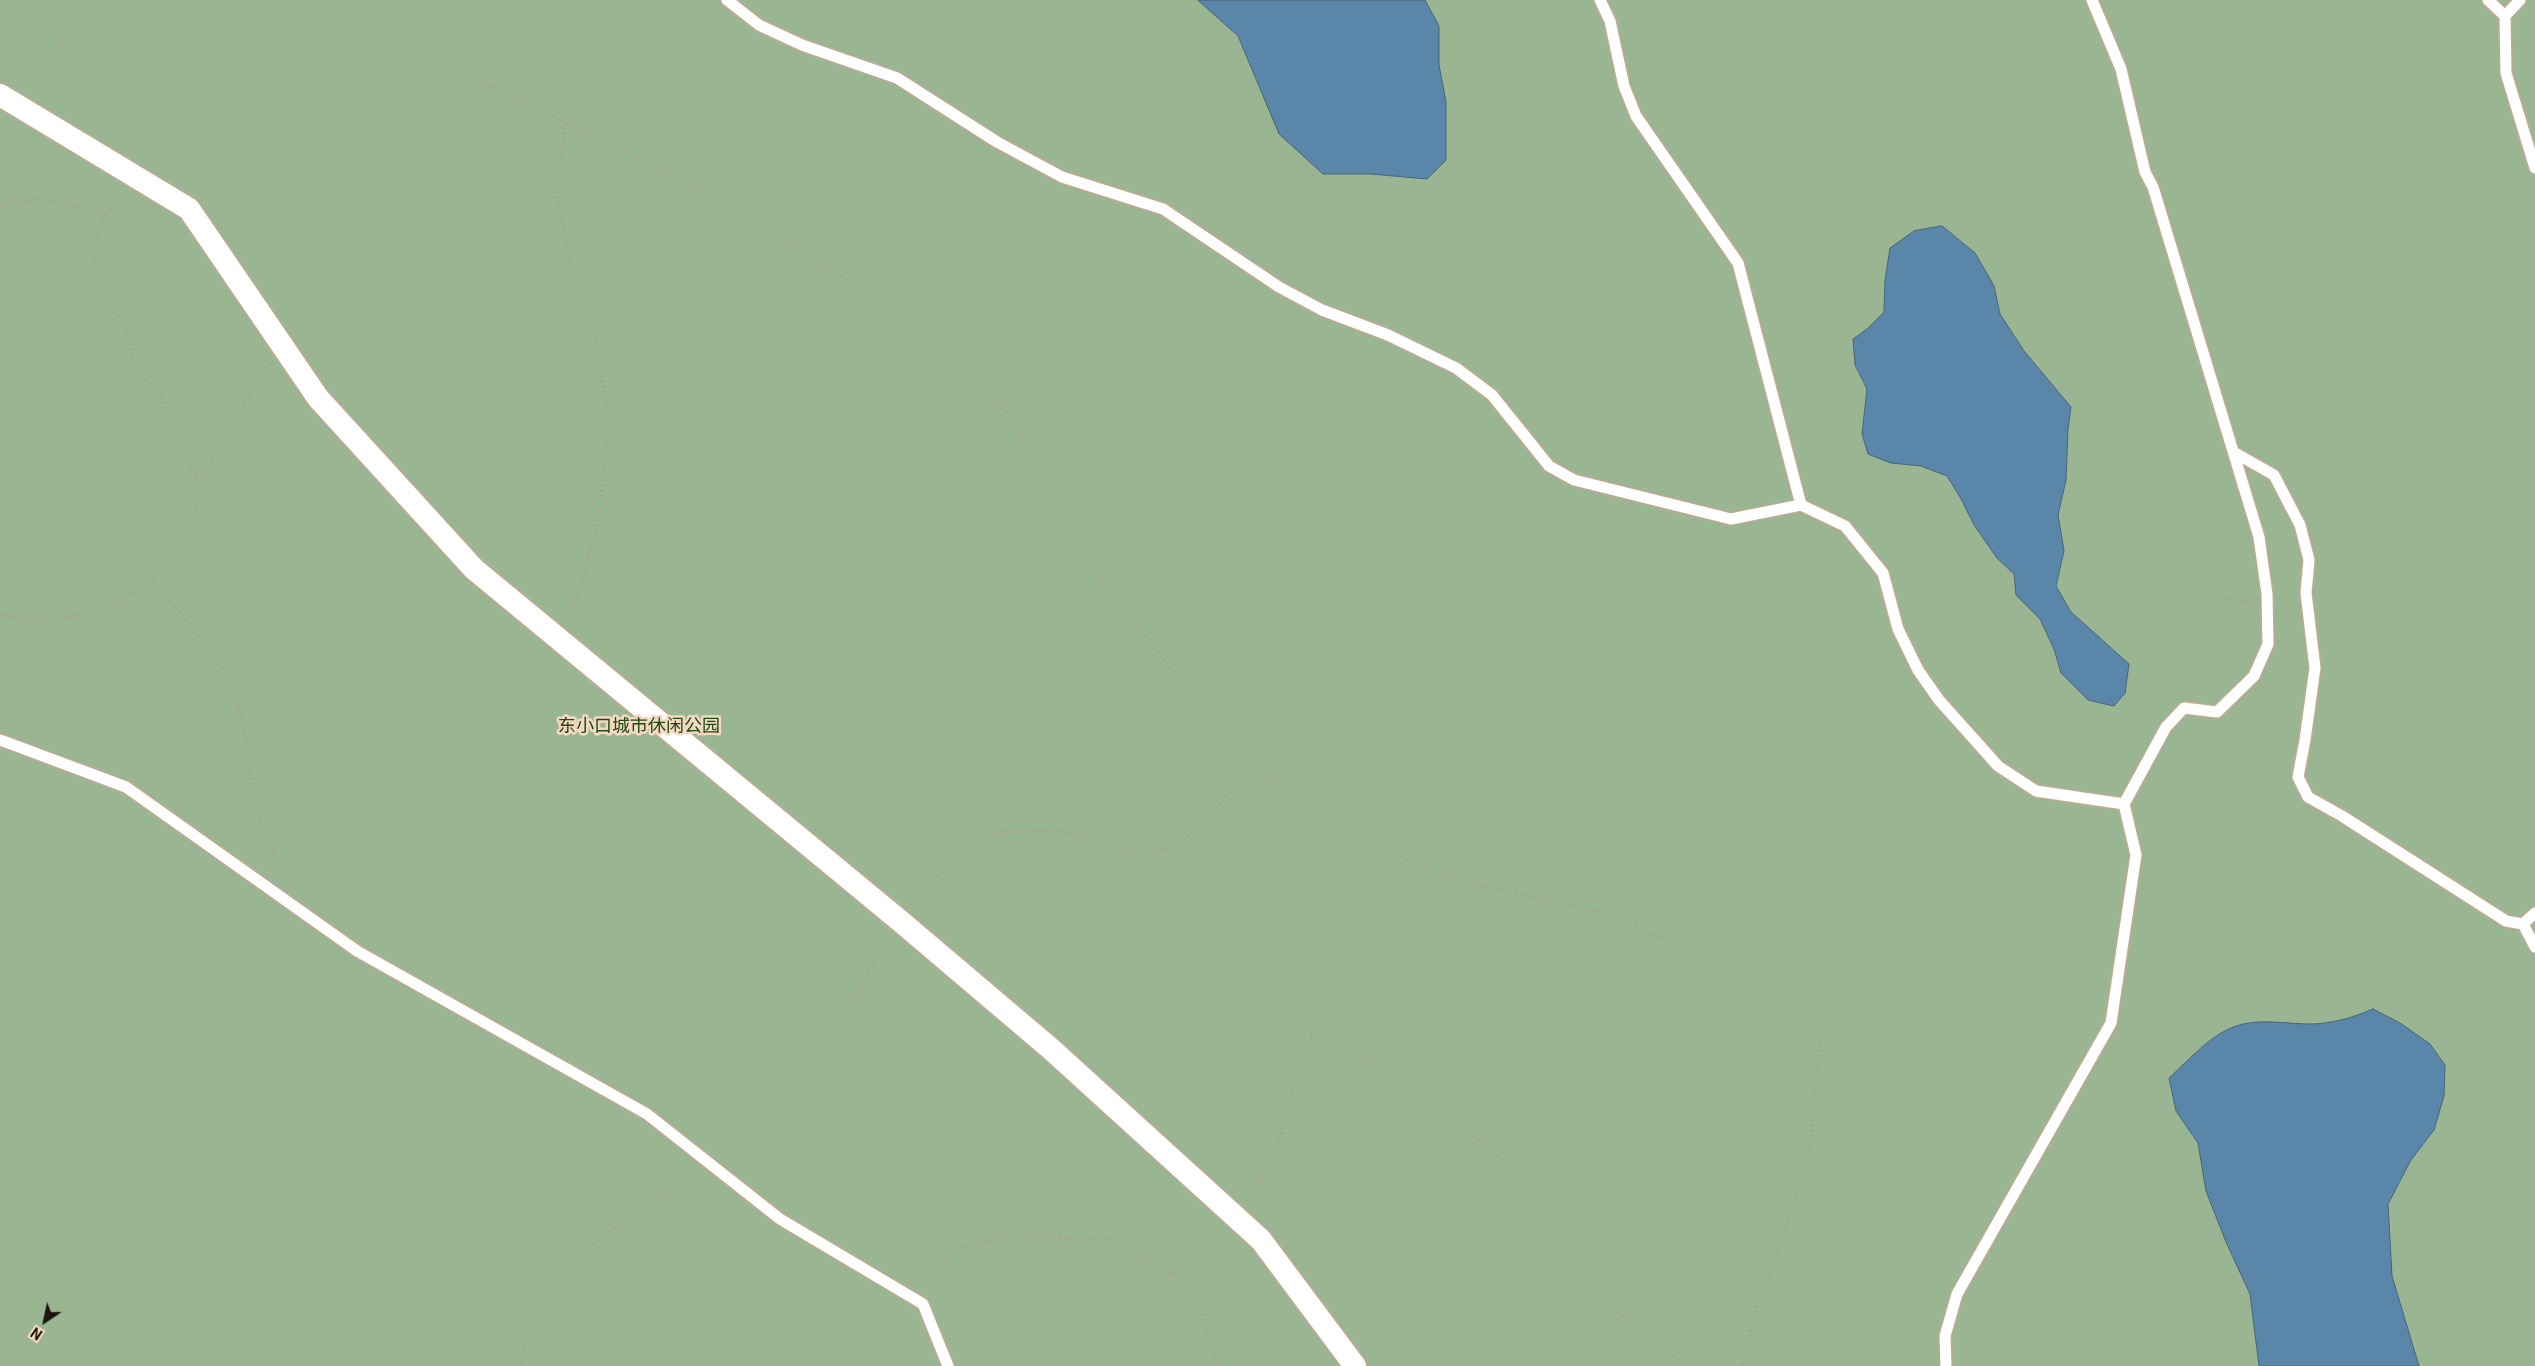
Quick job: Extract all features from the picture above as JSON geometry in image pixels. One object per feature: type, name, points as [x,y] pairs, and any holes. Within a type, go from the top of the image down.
[{"type":"street","points":[[0,95],[189,209],[318,398],[474,569],[899,920],[1051,1049],[1261,1240],[1355,1366]]},
{"type":"lane","points":[[727,0],[759,25],[785,37],[897,78],[997,142],[1062,176],[1163,209],[1279,287],[1322,310],[1388,335],[1456,368],[1492,395],[1550,466],[1574,480],[1731,519],[1801,505],[1845,526],[1883,573],[1898,628],[1918,670],[1939,700],[1998,766],[2036,791],[2124,804]]},
{"type":"lane","points":[[1600,0],[1610,21],[1624,86],[1636,116],[1738,263],[1801,505]]},
{"type":"lane","points":[[1946,1366],[1945,1336],[1957,1294],[2112,1023],[2136,855],[2124,804],[2166,727],[2184,708],[2217,712],[2254,676],[2268,644],[2260,537],[2153,187],[2145,172],[2121,68],[2092,0]]},
{"type":"lane","points":[[2488,0],[2505,16]]},
{"type":"lane","points":[[2520,0],[2505,16],[2506,73],[2535,168]]},
{"type":"lane","points":[[2235,453],[2274,474],[2300,525],[2310,560],[2306,592],[2315,668],[2298,777],[2308,797],[2342,816],[2506,921],[2523,924]]},
{"type":"lane","points":[[0,740],[126,787],[357,951],[647,1114],[709,1161],[780,1219],[923,1304],[948,1366]]},
{"type":"lane","points":[[2523,924],[2535,913]]},
{"type":"lane","points":[[2523,924],[2535,947]]},
{"type":"path","points":[[0,81],[53,55],[93,0]]},
{"type":"path","points":[[373,0],[486,84],[686,182],[905,315],[966,365],[1016,424],[1109,590],[1251,770],[1433,874],[1604,913],[1765,983],[1820,1043],[1808,1164],[1753,1318],[1742,1366]]},
{"type":"path","points":[[558,639],[581,588],[600,518],[609,422],[595,332],[567,251],[556,187],[566,123]]},
{"type":"path","points":[[150,185],[105,214],[99,226],[96,263],[99,289],[118,312],[126,331],[131,358],[142,378],[160,391],[166,424],[202,487]]},
{"type":"path","points":[[0,206],[39,198],[105,214]]},
{"type":"path","points":[[0,614],[44,622],[99,610],[152,583],[190,523],[216,450],[263,373],[284,349]]},
{"type":"path","points":[[152,583],[181,613],[219,662],[242,717],[252,792],[274,857],[308,916]]},
{"type":"path","points":[[2208,590],[2220,598],[2254,603],[2267,612]]},
{"type":"path","points":[[2232,714],[2232,721],[2256,757],[2271,774],[2290,788],[2308,797]]},
{"type":"path","points":[[1149,856],[1185,840],[1251,770]]},
{"type":"path","points":[[522,1366],[525,1341],[567,1268],[615,1226],[709,1161],[759,1134],[802,1088],[899,920],[918,891],[993,832],[1057,830],[1149,856],[1228,953],[1313,1035],[1393,1073],[1499,1156],[1571,1274],[1666,1351],[1689,1366]]},
{"type":"path","points":[[1172,1274],[1236,1218],[1254,1192],[1280,1138],[1296,1073],[1313,1035]]},
{"type":"path","points":[[896,1288],[963,1247],[1003,1237],[1110,1238],[1172,1274],[1201,1312],[1217,1362],[1216,1366]]},
{"type":"green space","name":"东小口城市休闲公园","points":[[0,0],[2535,0],[2535,1366],[0,1366]]},
{"type":"water","points":[[1198,0],[1425,0],[1439,26],[1439,65],[1446,102],[1446,160],[1427,179],[1371,174],[1323,174],[1279,134],[1238,36]]},
{"type":"water","points":[[1942,226],[1975,253],[1994,286],[2000,314],[2024,351],[2071,407],[2066,480],[2058,515],[2064,551],[2056,586],[2071,612],[2129,664],[2125,693],[2114,706],[2088,700],[2061,673],[2054,649],[2040,619],[2016,595],[2014,574],[1997,558],[1974,525],[1947,476],[1921,466],[1891,463],[1868,454],[1862,434],[1867,389],[1855,365],[1853,339],[1867,329],[1884,312],[1885,280],[1890,248],[1914,231]]},
{"type":"water","points":[[2373,1009],[2400,1023],[2430,1044],[2445,1065],[2444,1096],[2434,1130],[2411,1160],[2388,1204],[2392,1276],[2419,1366],[2259,1366],[2250,1294],[2226,1242],[2206,1191],[2198,1143],[2176,1111],[2169,1078],[2217,1035],[2236,1026],[2254,1022],[2325,1023],[2349,1018]]}]
